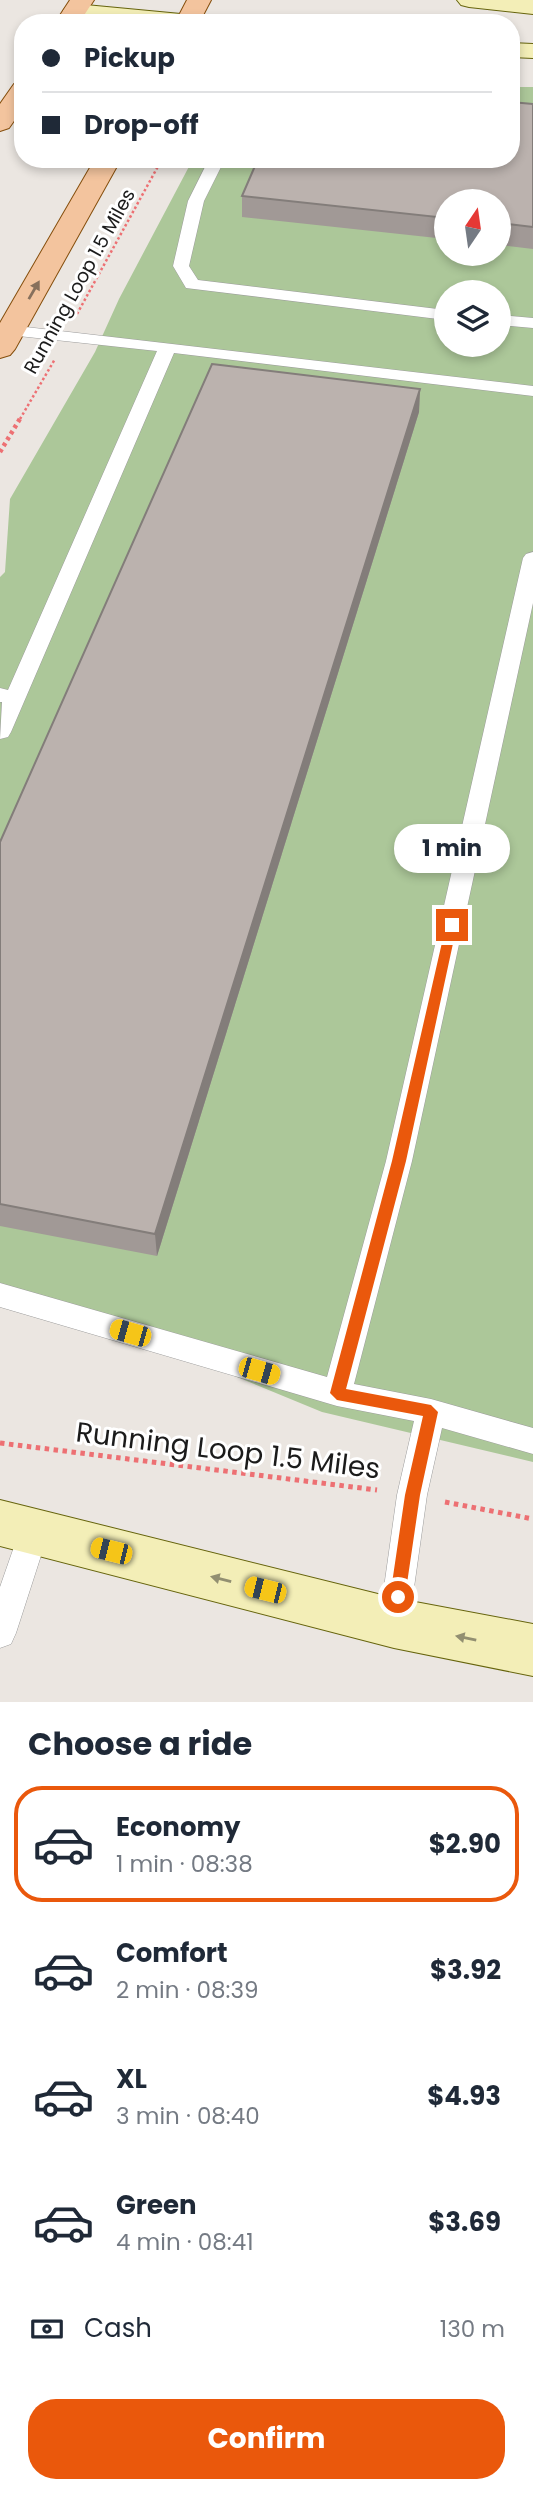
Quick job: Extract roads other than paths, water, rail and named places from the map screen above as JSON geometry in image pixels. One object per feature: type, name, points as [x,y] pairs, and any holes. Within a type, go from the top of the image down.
[{"type":"main road","points":[[0,123],[14,102]]},
{"type":"main road","points":[[4,336],[103,168]]},
{"type":"street","points":[[469,0],[533,7]]},
{"type":"street","points":[[74,11],[106,14]]},
{"type":"street","points":[[17,1527],[394,1623],[533,1650]]},
{"type":"lane","points":[[212,168],[196,201],[181,266],[192,284],[434,314]]},
{"type":"lane","points":[[511,321],[533,323]]},
{"type":"lane","points":[[4,336],[67,336],[533,391]]},
{"type":"lane","points":[[0,732],[8,696],[168,347]]},
{"type":"lane","points":[[337,1393],[399,1161],[533,558]]},
{"type":"lane","points":[[0,1295],[337,1393],[431,1412],[533,1441]]},
{"type":"lane","points":[[394,1623],[412,1495],[431,1412]]},
{"type":"lane","points":[[0,1633],[17,1527]]}]
